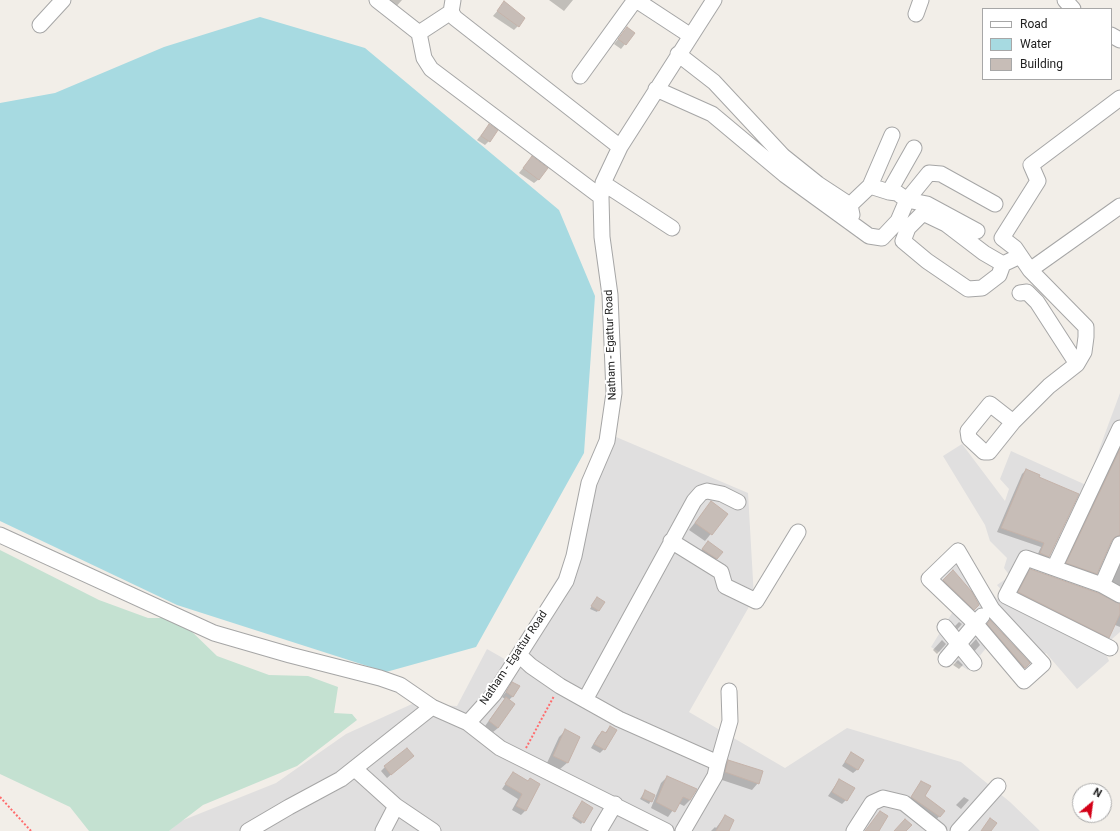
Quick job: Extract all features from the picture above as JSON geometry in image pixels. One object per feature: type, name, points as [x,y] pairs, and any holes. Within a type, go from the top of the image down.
[{"type":"street","points":[[40,25],[63,0]]},
{"type":"street","points":[[377,0],[419,33],[424,58],[431,69],[602,190],[672,228]]},
{"type":"street","points":[[580,76],[636,0],[691,36]]},
{"type":"street","name":"Natham - Egattur Road","points":[[468,723],[494,694],[566,581],[574,556],[590,483],[607,441],[612,419],[614,393],[610,302],[602,237],[602,190],[620,147],[678,54],[714,0]]},
{"type":"street","points":[[1065,0],[1072,8]]},
{"type":"street","points":[[419,33],[452,6],[455,18],[620,147]]},
{"type":"street","points":[[678,54],[714,82],[783,156],[818,184],[850,205],[854,225]]},
{"type":"street","points":[[656,89],[712,114],[785,175],[869,236],[882,238],[898,221],[907,200],[929,173],[941,174],[995,204]]},
{"type":"street","points":[[1013,422],[1049,386],[1077,364],[1084,352],[1086,327],[1030,270],[1015,248],[1002,238],[1038,181],[1032,166],[1120,98]]},
{"type":"street","points":[[850,205],[870,186],[892,135]]},
{"type":"street","points":[[889,192],[914,148]]},
{"type":"street","points":[[870,186],[889,192],[897,192],[907,200],[927,204],[977,231]]},
{"type":"street","points":[[1030,270],[1120,206]]},
{"type":"street","points":[[1003,264],[984,253],[946,224],[923,213],[908,228],[903,241],[927,261],[968,289],[982,288],[999,275],[1003,264],[1020,256]]},
{"type":"street","points":[[1020,293],[1027,292],[1037,302],[1077,364]]},
{"type":"street","points":[[1054,568],[1120,428]]},
{"type":"street","points":[[585,700],[694,501],[701,493],[707,491],[722,494],[738,502]]},
{"type":"street","points":[[672,541],[721,572],[725,586],[756,600],[798,532]]},
{"type":"street","points":[[0,535],[214,632],[290,655],[380,678],[400,685],[432,707],[468,723],[500,748],[666,831]]},
{"type":"street","points":[[1102,585],[1120,544]]},
{"type":"street","points":[[958,551],[992,609],[1043,664],[1024,680],[975,623],[929,579],[958,551]]},
{"type":"street","points":[[946,659],[987,610],[992,609],[1006,596],[1026,558],[1102,585],[1120,595]]},
{"type":"street","points":[[1006,596],[1110,648]]},
{"type":"street","points":[[945,627],[974,663]]},
{"type":"street","points":[[519,655],[560,686],[626,723],[718,763]]},
{"type":"street","points":[[683,831],[715,776],[730,721],[729,691]]},
{"type":"street","points":[[248,831],[355,770],[432,707]]},
{"type":"street","points":[[355,770],[396,806],[433,831]]},
{"type":"street","points":[[958,831],[998,786]]},
{"type":"street","points":[[854,831],[872,803],[883,798],[904,803],[939,831]]},
{"type":"street","points":[[598,831],[614,804]]},
{"type":"street","points":[[383,831],[396,806]]},
{"type":"path","points":[[520,758],[560,686]]},
{"type":"path","points":[[0,797],[31,831]]},
{"type":"shaded area","points":[[1120,393],[1120,632],[1103,647],[1109,661],[1077,689],[1046,653],[1032,665],[1026,676],[992,641],[968,670],[931,647],[957,605],[937,583],[960,549],[997,599],[1006,595],[997,585],[1010,576],[1004,568],[1007,558],[990,541],[985,525],[943,456],[962,444],[1005,501],[1009,489],[1000,479],[1011,451],[1086,485]]},
{"type":"shaded area","points":[[602,431],[748,493],[754,598],[689,712],[785,768],[847,728],[961,762],[1010,802],[1040,831],[169,831],[181,821],[276,783],[346,734],[412,704],[457,706],[487,649],[559,690],[508,659],[569,559]]},
{"type":"green space","points":[[0,550],[99,600],[148,618],[169,618],[185,625],[217,656],[269,675],[308,676],[338,687],[334,713],[352,714],[357,720],[297,766],[203,805],[169,831],[89,831],[70,807],[0,774]]},
{"type":"water","points":[[260,17],[365,48],[559,210],[595,296],[584,453],[476,647],[386,672],[177,605],[0,521],[0,103],[55,93],[164,47]]},
{"type":"building","points":[[504,1],[525,18],[519,27],[497,11]]},
{"type":"building","points":[[627,27],[635,33],[626,45],[618,39]]},
{"type":"building","points":[[489,124],[498,130],[490,142],[481,136]]},
{"type":"building","points":[[532,156],[548,168],[539,180],[523,168]]},
{"type":"building","points":[[1120,449],[1120,535],[1112,540],[1097,574],[1066,563]]},
{"type":"building","points":[[1026,469],[1040,475],[1039,477],[1079,494],[1049,557],[1040,553],[1044,543],[1001,528]]},
{"type":"building","points":[[711,501],[728,514],[712,535],[695,523]]},
{"type":"building","points":[[708,541],[723,552],[717,559],[702,549]]},
{"type":"building","points":[[1030,569],[1098,593],[1120,604],[1120,614],[1109,638],[1018,592]]},
{"type":"building","points":[[953,570],[972,592],[979,605],[974,610],[943,580]]},
{"type":"building","points":[[597,597],[605,602],[599,611],[591,606]]},
{"type":"building","points":[[990,620],[1030,663],[1025,668],[987,624]]},
{"type":"building","points":[[512,682],[520,686],[513,697],[506,692]]},
{"type":"building","points":[[506,697],[515,704],[498,728],[489,721]]},
{"type":"building","points":[[610,726],[617,730],[605,750],[594,744],[602,731],[606,733]]},
{"type":"building","points":[[565,729],[580,737],[568,763],[553,756]]},
{"type":"building","points":[[407,748],[414,756],[391,775],[384,766]]},
{"type":"building","points":[[851,752],[864,760],[858,770],[845,762]]},
{"type":"building","points":[[728,760],[763,771],[759,784],[725,772]]},
{"type":"building","points":[[513,772],[528,781],[530,778],[540,784],[526,811],[516,806],[522,794],[505,784]]},
{"type":"building","points":[[667,776],[697,789],[690,800],[683,797],[675,812],[656,802]]},
{"type":"building","points":[[839,779],[855,788],[847,801],[832,792]]},
{"type":"building","points":[[921,781],[931,786],[925,796],[945,811],[940,817],[911,797]]},
{"type":"building","points":[[645,790],[655,795],[652,802],[642,798]]},
{"type":"building","points":[[582,801],[593,808],[584,823],[573,816]]},
{"type":"building","points":[[880,811],[888,816],[879,831],[865,831]]},
{"type":"building","points":[[725,815],[734,820],[729,831],[716,831]]},
{"type":"building","points":[[990,818],[997,823],[991,831],[981,831]]},
{"type":"building","points":[[905,819],[912,825],[906,831],[894,831]]}]
